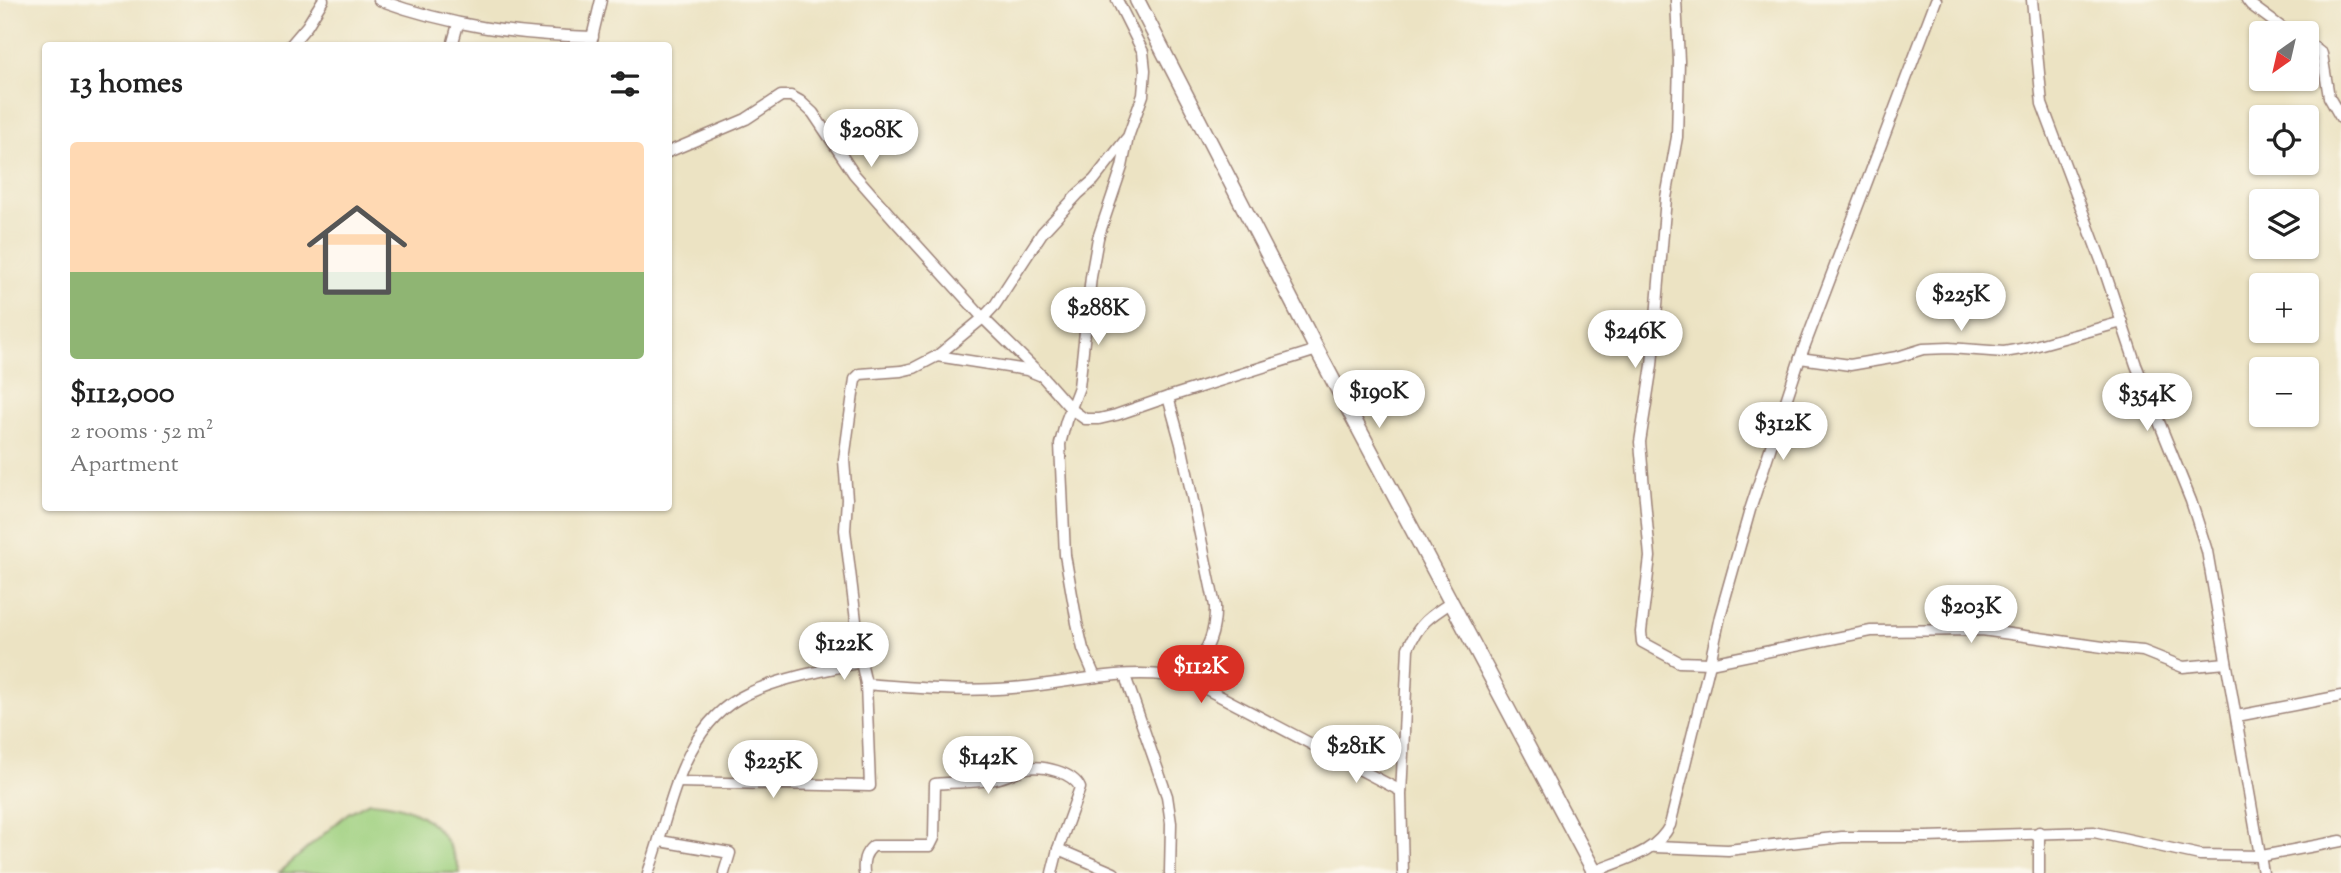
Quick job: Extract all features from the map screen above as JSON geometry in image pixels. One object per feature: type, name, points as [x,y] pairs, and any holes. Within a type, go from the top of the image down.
[{"type":"main road","points":[[1137,0],[1317,350],[1594,873]]},
{"type":"street","points":[[293,42],[323,0]]},
{"type":"street","points":[[379,0],[458,24],[591,41],[601,0]]},
{"type":"street","points":[[1095,677],[1083,649],[1065,555],[1060,444],[1079,387],[1098,238],[1143,95],[1143,52],[1117,0]]},
{"type":"street","points":[[1676,0],[1679,61],[1677,137],[1666,198],[1652,365],[1640,442],[1650,557],[1642,642],[1679,662],[1710,663],[1871,631],[1937,629],[2009,633],[2143,651],[2183,667],[2226,663]]},
{"type":"street","points":[[1594,873],[1655,846],[1664,838],[1670,825],[1720,616],[1750,510],[1800,358],[1936,0]]},
{"type":"street","points":[[2032,0],[2042,104],[2136,365],[2191,501],[2207,551],[2263,873]]},
{"type":"street","points":[[2247,0],[2272,21]]},
{"type":"street","points":[[453,42],[458,24]]},
{"type":"street","points":[[2319,52],[2322,54],[2329,97],[2341,118]]},
{"type":"street","points":[[672,150],[746,119],[781,96],[791,96],[800,101],[813,113],[854,174],[983,318],[1071,409],[1085,419],[1099,419],[1317,350]]},
{"type":"street","points":[[677,782],[870,786],[866,684],[845,530],[847,499],[844,460],[855,379],[860,374],[914,368],[936,356],[983,318],[995,305],[1042,233],[1094,180],[1128,137]]},
{"type":"street","points":[[1800,358],[1850,365],[1888,359],[1923,349],[2004,352],[2122,322]]},
{"type":"street","points":[[936,356],[1027,370],[1042,376]]},
{"type":"street","points":[[1168,397],[1181,444],[1215,606],[1216,626],[1212,638],[1189,680]]},
{"type":"street","points":[[1403,873],[1401,791],[1408,648],[1416,630],[1426,619],[1452,602]]},
{"type":"street","points":[[648,873],[677,782],[690,751],[713,719],[747,693],[861,662]]},
{"type":"street","points":[[866,684],[939,689],[1009,688],[1095,677],[1154,673],[1172,675],[1189,680],[1401,791]]},
{"type":"street","points":[[1125,676],[1167,796],[1171,823],[1170,873]]},
{"type":"street","points":[[2237,716],[2341,696]]},
{"type":"street","points":[[864,873],[863,860],[867,850],[873,846],[930,846],[933,838],[935,784],[997,779],[1036,767],[1072,778],[1080,788],[1052,873]]},
{"type":"street","points":[[2039,832],[2039,873]]},
{"type":"street","points":[[1655,846],[1728,850],[1842,837],[2094,832],[2200,855],[2262,856],[2341,841]]},
{"type":"street","points":[[660,841],[730,853],[724,873]]},
{"type":"street","points":[[1058,849],[1114,873]]},
{"type":"green space","points":[[369,802],[402,807],[428,821],[447,842],[460,873],[279,873],[348,813]]}]
